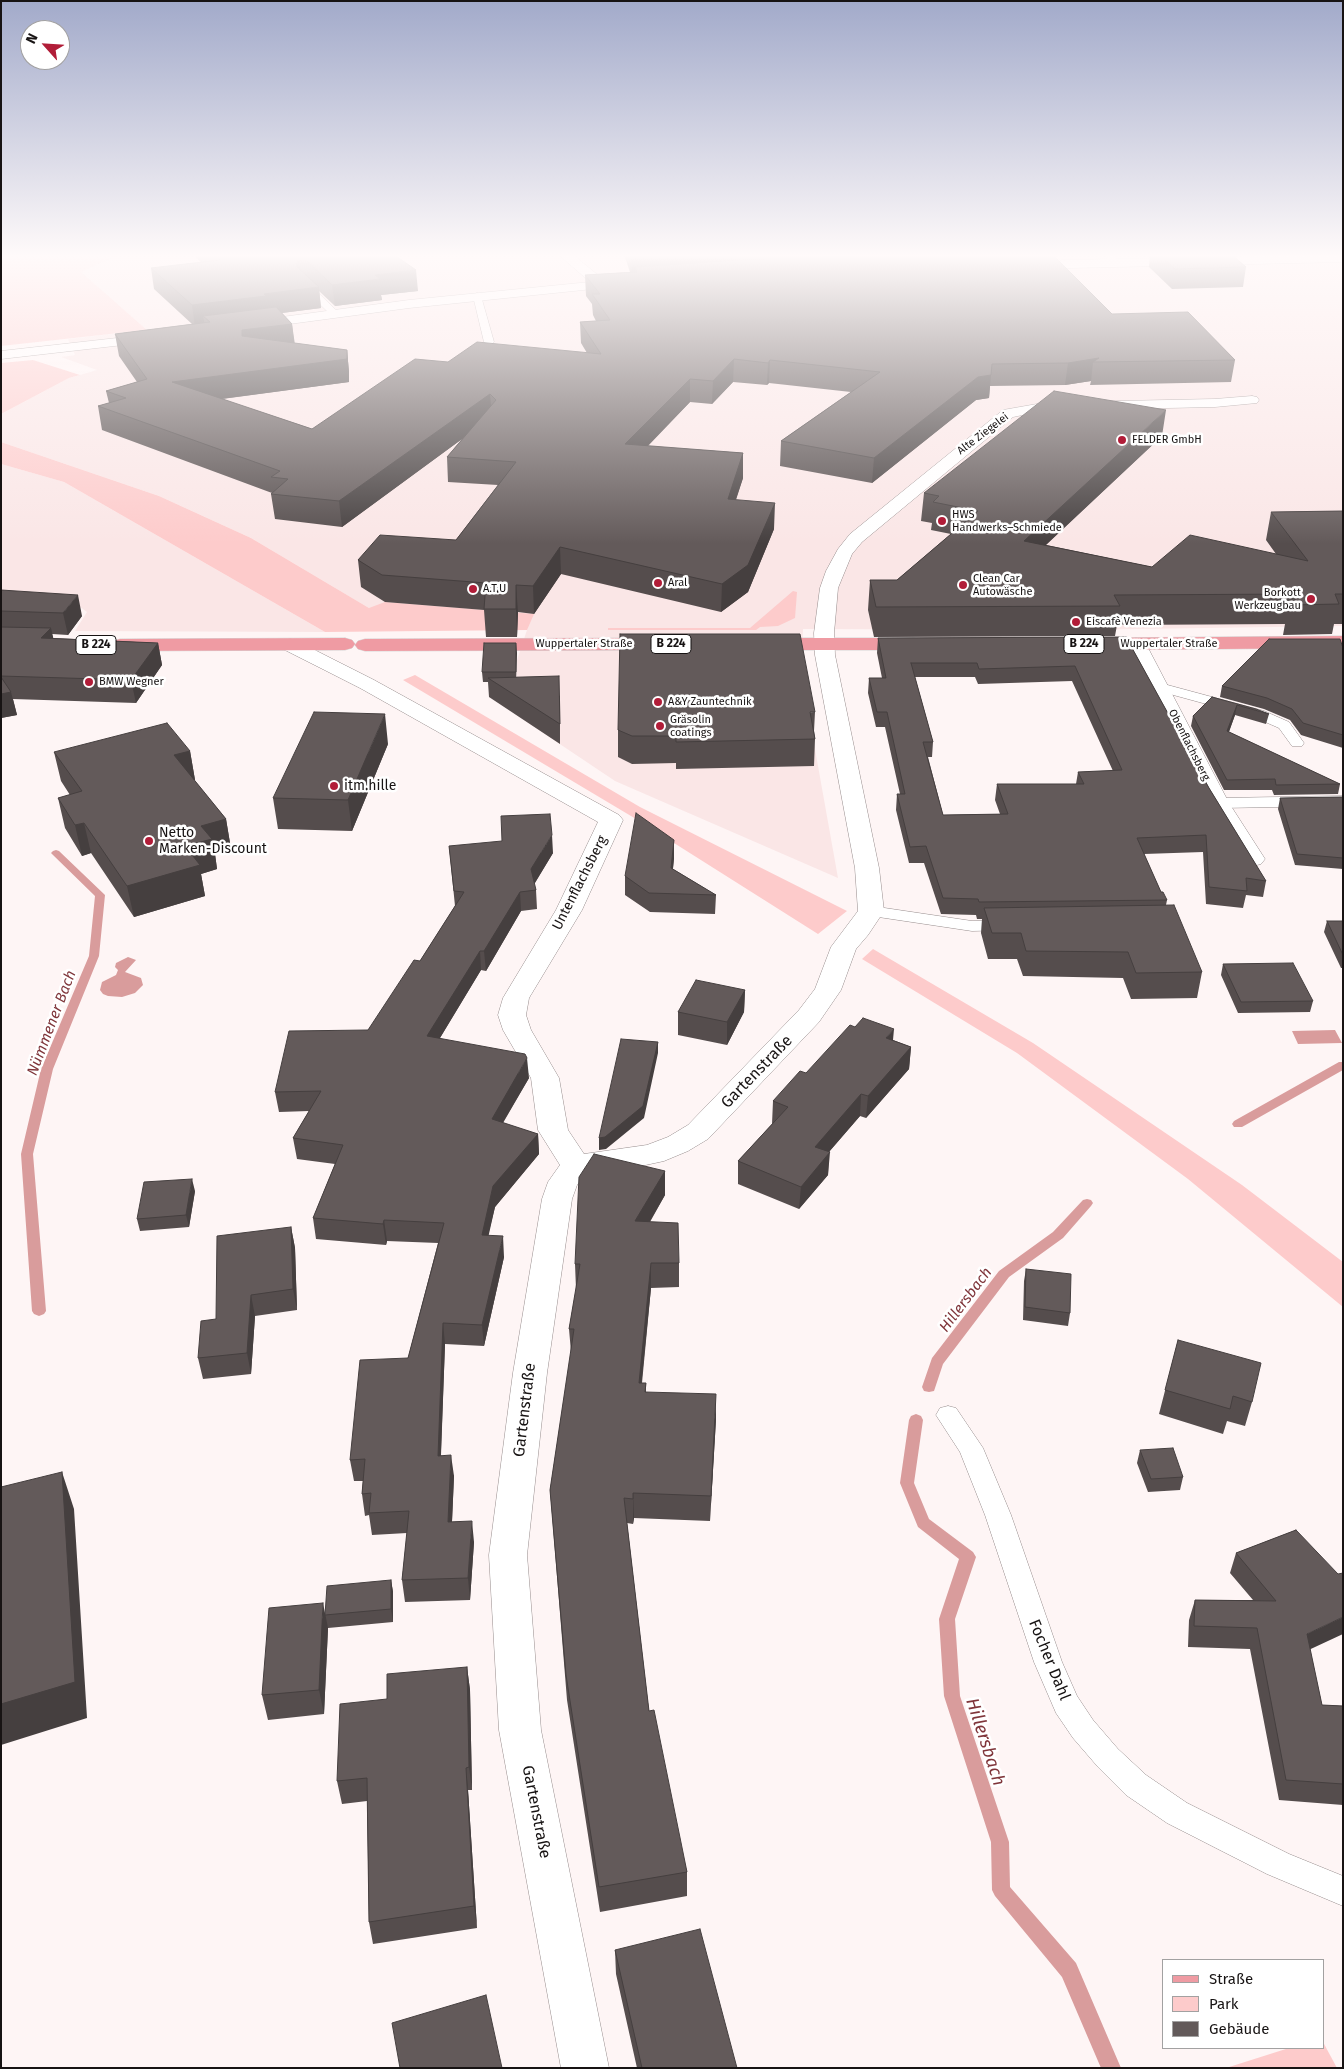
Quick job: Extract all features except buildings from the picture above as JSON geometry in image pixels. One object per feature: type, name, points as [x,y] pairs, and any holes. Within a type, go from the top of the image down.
[{"type":"main road","name":"Wuppertaler Straße","points":[[1070,644],[1343,642]]},
{"type":"main road","name":"B 224","points":[[104,645],[345,644]]},
{"type":"main road","name":"Wuppertaler Straße","points":[[365,644],[678,644]]},
{"type":"main road","points":[[747,644],[932,644]]},
{"type":"street","points":[[1,355],[41,351]]},
{"type":"street","name":"Alte Ziegelei","points":[[825,644],[829,588],[841,559],[856,538],[1008,414],[1037,408],[1070,406],[1215,403],[1252,400]]},
{"type":"street","points":[[825,644],[825,655],[867,868],[871,911]]},
{"type":"street","name":"Obenflachsberg","points":[[1136,644],[1160,687],[1218,803],[1253,859]]},
{"type":"street","name":"Untenflachsberg","points":[[290,645],[367,684],[611,820],[569,910],[516,998],[512,1015],[517,1030],[545,1078],[554,1130],[576,1166]]},
{"type":"street","name":"Gartenstraße","points":[[586,2068],[520,1730],[508,1555],[530,1373],[557,1199],[563,1182],[576,1166],[596,1161],[627,1159],[653,1154],[678,1144],[698,1132],[809,1016],[828,990],[844,947],[859,930],[871,911]]},
{"type":"lane","name":"Obenflachsberg","points":[[1160,687],[1259,714],[1284,725]]},
{"type":"lane","points":[[1284,725],[1298,742]]},
{"type":"lane","points":[[1218,803],[1343,801]]},
{"type":"lane","points":[[871,911],[972,926],[1020,925]]},
{"type":"lane","name":"Focher Dahl","points":[[948,1415],[971,1448],[998,1515],[1048,1662],[1066,1704],[1083,1728],[1108,1758],[1136,1785],[1178,1812],[1278,1864],[1343,1891]]},
{"type":"shaded area","points":[[73,351],[1343,351],[1343,626],[1067,630],[803,629],[802,656],[813,738],[838,878],[615,781],[515,714],[517,660],[527,630],[406,630],[251,538],[159,496],[1,442],[1,414],[69,378],[97,370],[61,357],[75,355]]},
{"type":"shaded area","points":[[1,464],[64,482],[325,632],[75,631],[87,612],[64,595],[1,617]]},
{"type":"shaded area","points":[[128,957],[136,960],[125,972],[141,978],[143,985],[135,993],[122,997],[103,994],[100,990],[102,982],[116,975],[118,970],[115,967],[116,963]]},
{"type":"shaded area","points":[[1335,1030],[1342,1043],[1298,1044],[1292,1031]]},
{"type":"green space","points":[[33,360],[80,375],[69,378],[1,414],[1,363]]},
{"type":"green space","points":[[1,442],[159,496],[251,538],[369,608],[385,602],[534,614],[527,630],[325,632],[64,482],[1,464]]},
{"type":"green space","points":[[793,591],[797,592],[795,618],[778,626],[760,627],[756,630],[608,630],[608,628],[750,628]]},
{"type":"green space","points":[[415,675],[640,807],[847,911],[818,934],[636,819],[403,680]]},
{"type":"green space","points":[[873,949],[1033,1043],[1242,1185],[1343,1262],[1343,1307],[1188,1179],[1017,1053],[862,959]]},
{"type":"green space","points":[[1324,2044],[1337,2068],[1226,2068],[1286,2049],[1324,2049]]},
{"type":"waterway","name":"Nümmener Bach","points":[[39,1311],[27,1154],[47,1069],[94,956],[100,895],[56,853]]},
{"type":"waterway","name":"Hillersbach","points":[[1238,1124],[1343,1065]]},
{"type":"waterway","name":"Hillersbach","points":[[929,1387],[937,1362],[1004,1274],[1058,1235],[1087,1203]]},
{"type":"waterway","name":"Hillersbach","points":[[916,1420],[907,1483],[923,1523],[968,1557],[947,1619],[952,1696],[1000,1842],[1001,1890],[1069,1970],[1111,2068]]},
{"type":"place","name":"FELDER GmbH","points":[[1122,440]]},
{"type":"place","name":"HWS Handwerks‒Schmiede","points":[[942,521]]},
{"type":"place","name":"Aral","points":[[658,583]]},
{"type":"place","name":"Clean Car Autowäsche","points":[[963,585]]},
{"type":"place","name":"A.T.U","points":[[473,589]]},
{"type":"place","name":"Borkott Werkzeugbau","points":[[1311,599]]},
{"type":"place","name":"Eiscafè Venezia","points":[[1076,622]]},
{"type":"place","name":"BMW Wegner","points":[[89,682]]},
{"type":"place","name":"A&Y Zauntechnik","points":[[658,702]]},
{"type":"place","name":"Gräsolin coatings","points":[[660,726]]},
{"type":"place","name":"itm.hille","points":[[334,786]]},
{"type":"place","name":"Netto Marken-Discount","points":[[149,841]]}]
